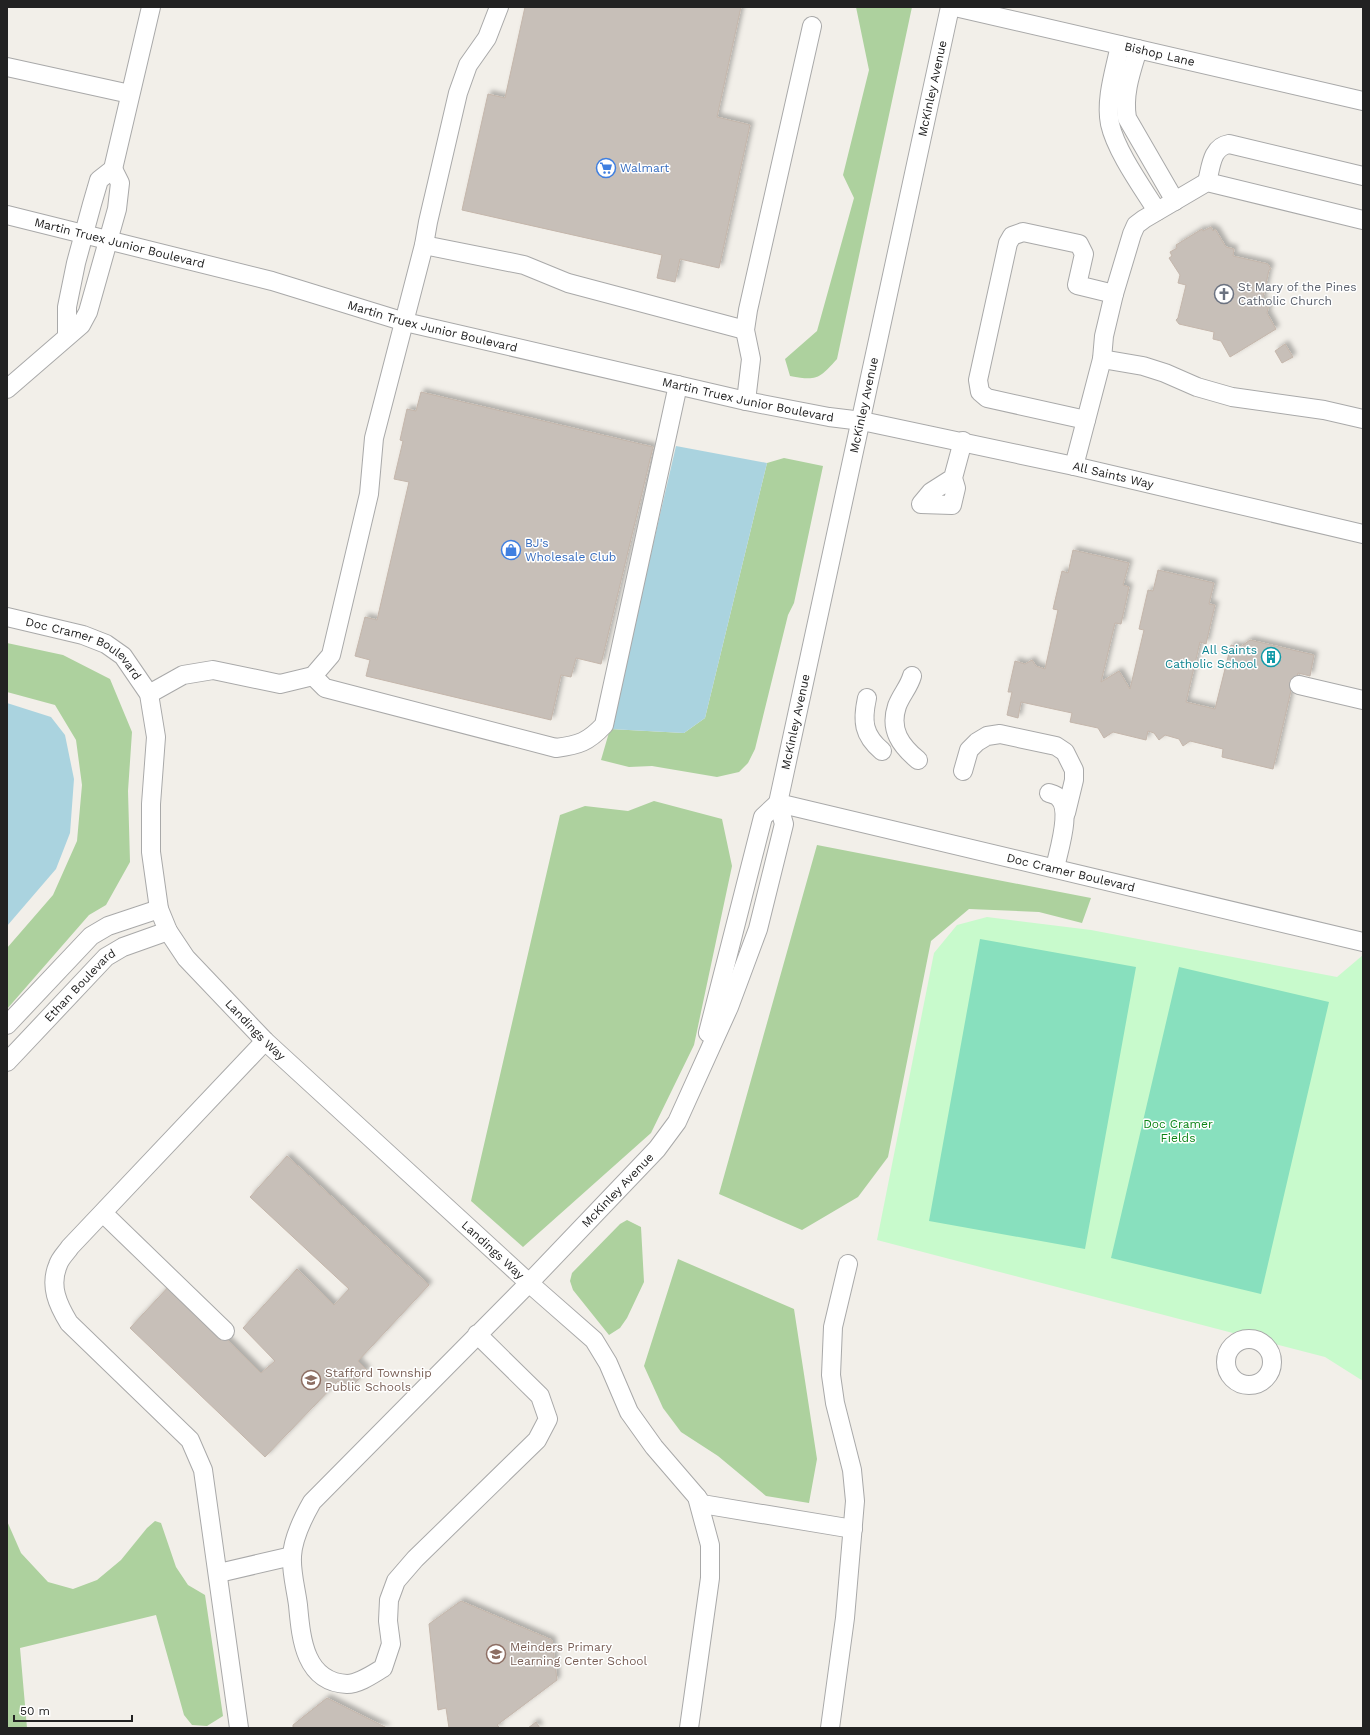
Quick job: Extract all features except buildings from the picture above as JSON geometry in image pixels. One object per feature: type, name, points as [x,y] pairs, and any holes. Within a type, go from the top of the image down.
[{"type":"street","points":[[67,335],[68,307],[84,233],[99,180],[113,169],[151,7]]},
{"type":"street","points":[[149,694],[182,676],[214,670],[280,684],[313,676],[332,655],[369,494],[374,438],[424,245],[458,92],[468,65],[487,38],[499,7]]},
{"type":"street","name":"McKinley Avenue","points":[[292,1556],[303,1517],[312,1502],[529,1283],[657,1150],[677,1122],[694,1088],[729,1007],[758,929],[784,824],[778,803],[862,421],[950,7]]},
{"type":"street","name":"Bishop Lane","points":[[955,7],[1363,102]]},
{"type":"street","points":[[746,401],[751,359],[745,330],[748,310],[812,26]]},
{"type":"street","points":[[1120,45],[1111,91],[1110,124],[1115,140],[1157,211]]},
{"type":"street","points":[[1138,49],[1124,105],[1127,118],[1175,201]]},
{"type":"street","points":[[7,67],[130,94]]},
{"type":"street","points":[[1074,466],[1102,359],[1104,336],[1114,294],[1134,230],[1144,218],[1207,182],[1216,151],[1221,146],[1229,144],[1363,176]]},
{"type":"street","points":[[8,387],[81,324],[88,312],[117,210],[120,183],[113,169]]},
{"type":"street","points":[[1207,182],[1363,220]]},
{"type":"street","name":"Martin Truex Junior Boulevard","points":[[7,215],[272,281],[405,322],[746,401],[829,417],[862,421]]},
{"type":"street","points":[[1086,420],[987,398],[980,392],[978,380],[1008,243],[1012,236],[1023,232],[1078,244],[1084,254],[1077,285],[1114,294]]},
{"type":"street","points":[[424,245],[524,264],[568,283],[745,330]]},
{"type":"street","points":[[1102,359],[1143,366],[1165,373],[1197,387],[1232,397],[1324,410],[1363,419]]},
{"type":"street","points":[[313,676],[324,688],[556,748],[575,746],[592,738],[604,725],[678,385]]},
{"type":"street","name":"All Saints Way","points":[[862,421],[963,441],[1074,466],[1363,534]]},
{"type":"street","points":[[917,510],[931,492],[953,478],[963,441]]},
{"type":"street","name":"Doc Cramer Boulevard","points":[[7,617],[83,635],[106,644],[123,656],[149,694]]},
{"type":"street","points":[[912,676],[910,685],[897,706],[894,721],[897,737],[904,749],[918,760]]},
{"type":"street","points":[[1299,685],[1363,700]]},
{"type":"street","name":"Landings Way","points":[[149,694],[156,737],[151,804],[151,852],[159,909],[168,931],[186,958],[265,1041],[529,1283],[594,1340],[608,1363],[630,1412],[654,1447],[697,1497]]},
{"type":"street","points":[[866,698],[863,716],[866,730],[872,742],[882,751]]},
{"type":"street","points":[[963,771],[969,750],[977,742],[988,736],[1000,734],[1056,746],[1065,752],[1074,770],[1074,780],[1055,868]]},
{"type":"street","points":[[1049,793],[1058,797],[1063,804],[1066,813]]},
{"type":"street","name":"McKinley Avenue","points":[[694,1088],[763,817],[778,803]]},
{"type":"street","name":"Doc Cramer Boulevard","points":[[778,803],[1363,942]]},
{"type":"street","points":[[7,1025],[91,936],[108,926],[159,909]]},
{"type":"street","name":"Ethan Boulevard","points":[[7,1062],[106,957],[124,947],[168,931]]},
{"type":"street","points":[[239,1728],[204,1470],[190,1440],[84,1340],[69,1323],[57,1304],[54,1282],[58,1264],[70,1247],[265,1041]]},
{"type":"street","points":[[103,1213],[225,1331]]},
{"type":"street","points":[[830,1728],[845,1618],[853,1529],[854,1502],[852,1470],[835,1403],[831,1375],[833,1327],[848,1264]]},
{"type":"street","points":[[219,1573],[292,1556],[301,1639],[307,1655],[315,1668],[328,1679],[348,1684],[366,1678],[383,1668],[391,1644],[388,1621],[389,1600],[396,1580],[415,1559],[537,1440],[548,1419],[540,1396],[477,1334]]},
{"type":"street","points":[[697,1497],[702,1504],[853,1529]]},
{"type":"street","points":[[689,1728],[710,1578],[710,1544],[697,1497]]},
{"type":"green space","points":[[856,7],[912,7],[837,359],[826,371],[817,377],[799,378],[790,376],[785,359],[817,331],[854,198],[843,175],[869,70]]},
{"type":"green space","points":[[784,458],[823,466],[794,603],[788,615],[755,749],[748,763],[739,772],[717,777],[652,766],[629,767],[601,760],[610,729],[684,733],[705,718],[767,463]]},
{"type":"green space","points":[[7,643],[63,655],[110,679],[132,732],[128,791],[130,862],[106,905],[89,915],[7,1009],[7,948],[53,895],[77,841],[82,785],[76,740],[55,705],[7,692]]},
{"type":"green space","points":[[654,801],[722,819],[732,866],[694,1045],[651,1133],[523,1247],[471,1201],[560,815],[585,806],[628,811]]},
{"type":"green space","points":[[817,845],[1091,898],[1082,923],[1039,912],[969,909],[931,941],[888,1157],[858,1197],[802,1230],[719,1194]]},
{"type":"green space","name":"Doc Cramer Fields","points":[[987,917],[1091,930],[1337,977],[1363,955],[1363,1381],[1325,1357],[877,1240],[934,953],[957,925]]},
{"type":"green space","points":[[980,939],[1136,967],[1085,1249],[929,1221]]},
{"type":"green space","points":[[1179,967],[1329,1002],[1261,1294],[1111,1258]]},
{"type":"green space","points":[[627,1220],[641,1227],[644,1282],[627,1318],[620,1328],[609,1335],[573,1290],[570,1281],[572,1273],[620,1224]]},
{"type":"green space","points":[[678,1259],[794,1309],[817,1459],[809,1503],[766,1496],[718,1456],[681,1432],[663,1408],[644,1366]]},
{"type":"green space","points":[[7,1521],[21,1553],[48,1582],[73,1589],[97,1580],[121,1560],[147,1528],[155,1521],[161,1523],[176,1567],[188,1585],[205,1595],[223,1716],[207,1726],[192,1725],[184,1715],[156,1615],[20,1648],[27,1728],[7,1728]]},
{"type":"water","points":[[676,446],[767,463],[705,718],[684,733],[610,729]]},
{"type":"water","points":[[7,703],[51,717],[65,735],[74,779],[70,833],[56,869],[7,926]]},
{"type":"place","name":"Walmart","points":[[606,168]]},
{"type":"place","name":"St Mary of the Pines Catholic Church","points":[[1224,294]]},
{"type":"place","name":"BJ's Wholesale Club","points":[[511,550]]},
{"type":"place","name":"All Saints Catholic School","points":[[1271,657]]},
{"type":"place","name":"Stafford Township Public Schools","points":[[311,1380]]},
{"type":"place","name":"Meinders Primary Learning Center School","points":[[496,1654]]}]
